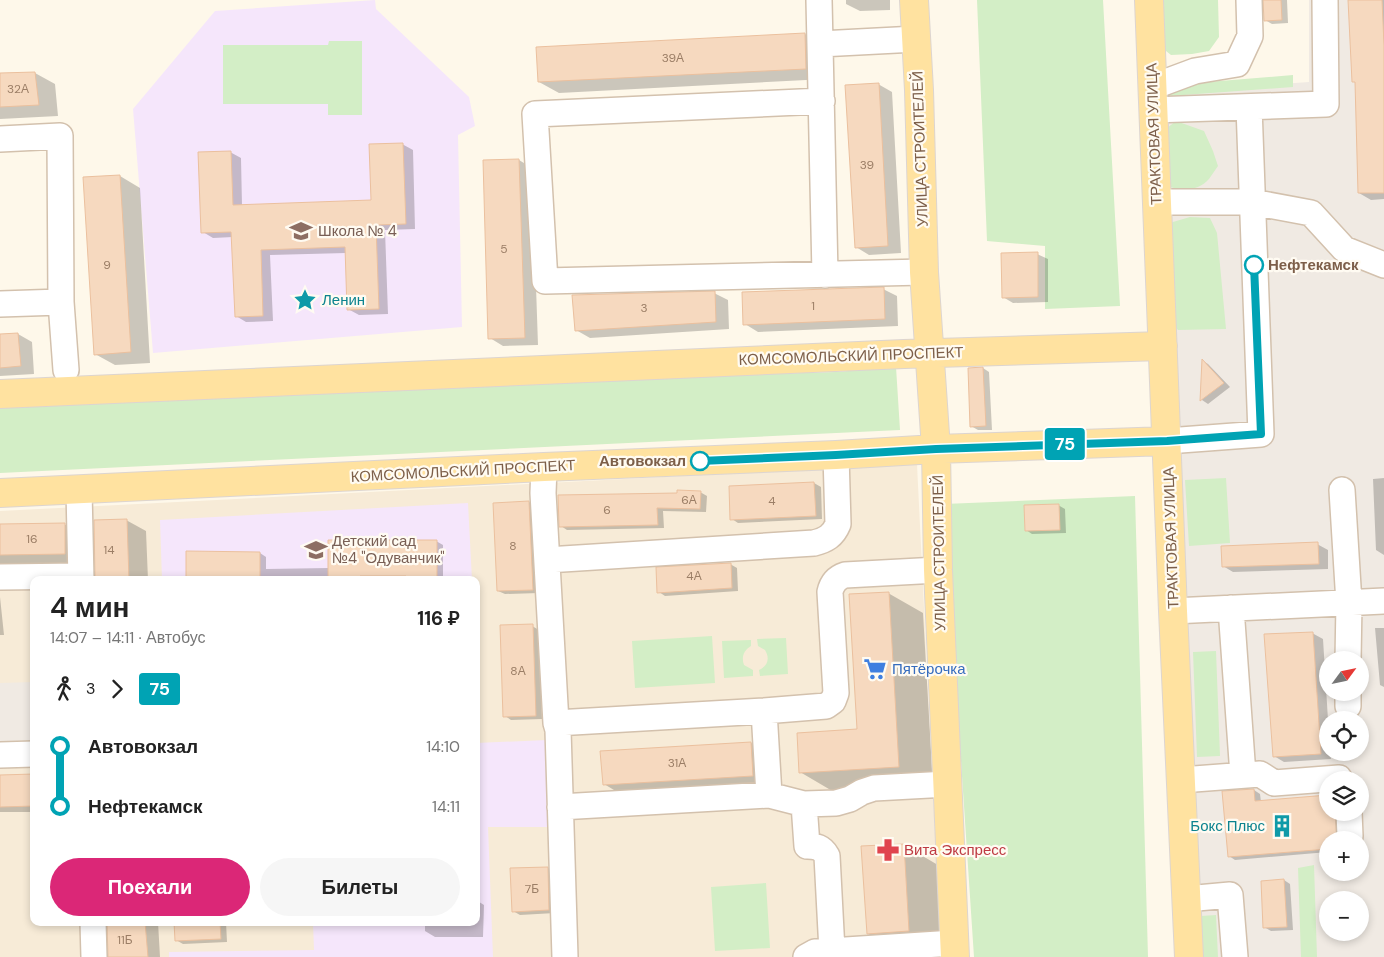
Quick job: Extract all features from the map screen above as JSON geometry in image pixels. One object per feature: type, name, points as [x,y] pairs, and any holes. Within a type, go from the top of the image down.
[{"type":"main road","name":"УЛИЦА СТРОИТЕЛЕЙ","points":[[914,0],[919,90],[924,272],[936,449],[938,570],[954,950]]},
{"type":"main road","name":"ТРАКТОВАЯ УЛИЦА","points":[[1149,0],[1189,957]]},
{"type":"main road","name":"КОМСОМОЛЬСКИЙ ПРОСПЕКТ","points":[[0,394],[930,353],[1163,346]]},
{"type":"main road","name":"КОМСОМОЛЬСКИЙ ПРОСПЕКТ","points":[[0,493],[936,449],[1167,441]]},
{"type":"lane","points":[[819,0],[826,275]]},
{"type":"lane","points":[[1153,98],[1195,71],[1237,64],[1250,36],[1249,0]]},
{"type":"lane","points":[[1153,98],[1248,107],[1326,104],[1325,0]]},
{"type":"lane","points":[[820,44],[916,39]]},
{"type":"lane","points":[[822,101],[534,114],[545,281],[924,272]]},
{"type":"lane","points":[[1167,441],[1261,434],[1248,107]]},
{"type":"lane","points":[[0,139],[60,136],[61,302],[66,370]]},
{"type":"lane","points":[[1157,202],[1252,202],[1311,213],[1344,249],[1384,265]]},
{"type":"lane","points":[[0,304],[61,302]]},
{"type":"lane","points":[[547,560],[804,544],[824,541],[835,531],[838,524],[836,455]]},
{"type":"lane","points":[[544,467],[543,493],[556,723],[558,730],[565,957]]},
{"type":"lane","points":[[79,490],[81,576]]},
{"type":"lane","points":[[1342,490],[1349,603],[1348,651]]},
{"type":"lane","points":[[556,723],[823,707],[834,699],[836,692],[830,592],[831,586],[836,579],[845,575],[938,570]]},
{"type":"lane","points":[[0,577],[30,577]]},
{"type":"lane","points":[[1232,617],[1349,603],[1384,601]]},
{"type":"lane","points":[[1174,611],[1290,622]]},
{"type":"lane","points":[[1232,617],[1243,775]]},
{"type":"lane","points":[[764,711],[769,795]]},
{"type":"lane","points":[[0,755],[30,754]]},
{"type":"lane","points":[[1181,780],[1260,774],[1274,783],[1319,780]]},
{"type":"lane","points":[[560,807],[769,795],[804,804],[840,802],[874,788],[948,784]]},
{"type":"lane","points":[[804,804],[807,846],[819,847],[827,856],[832,951]]},
{"type":"lane","points":[[1186,899],[1230,895],[1235,957]]},
{"type":"lane","points":[[93,926],[94,957]]},
{"type":"lane","points":[[806,957],[815,952],[832,951],[954,950]]},
{"type":"shaded area","name":"Школа № 4","points":[[375,0],[376,9],[469,97],[475,126],[458,135],[462,327],[153,353],[133,109],[215,11]]},
{"type":"shaded area","points":[[1309,0],[1384,0],[1384,957],[1198,957],[1184,533],[1162,92],[1309,82]]},
{"type":"shaded area","points":[[917,464],[941,957],[0,957],[0,511]]},
{"type":"shaded area","name":"Детский сад №4 \"Одуванчик\"","points":[[468,503],[472,576],[162,576],[160,520]]},
{"type":"shaded area","points":[[30,682],[30,741],[0,742],[0,683]]},
{"type":"shaded area","points":[[547,740],[554,827],[488,827],[493,957],[169,957],[169,952],[314,950],[313,926],[480,926],[480,743]]},
{"type":"green space","points":[[977,0],[1103,0],[1120,306],[1045,309],[1045,246],[987,241]]},
{"type":"green space","points":[[1160,0],[1218,0],[1219,37],[1209,51],[1171,55],[1161,47]]},
{"type":"green space","points":[[329,41],[362,41],[362,115],[328,115],[328,104],[223,104],[223,45],[328,45]]},
{"type":"green space","points":[[1293,75],[1293,87],[1170,96],[1171,85]]},
{"type":"green space","points":[[1176,121],[1204,131],[1213,151],[1218,166],[1209,179],[1199,187],[1181,189],[1163,185],[1162,132]]},
{"type":"green space","points":[[1190,217],[1210,218],[1217,233],[1226,329],[1178,330],[1170,322],[1166,224]]},
{"type":"green space","points":[[896,367],[900,430],[0,473],[0,408],[561,380],[836,372]]},
{"type":"green space","points":[[1226,478],[1230,543],[1189,546],[1185,480]]},
{"type":"green space","points":[[1135,496],[1148,957],[974,957],[944,504]]},
{"type":"green space","points":[[712,636],[715,683],[635,688],[632,641]]},
{"type":"green space","points":[[786,638],[788,674],[760,676],[759,670],[766,664],[768,659],[765,650],[758,646],[757,639]]},
{"type":"green space","points":[[751,640],[751,646],[745,652],[743,659],[744,665],[753,670],[753,676],[724,678],[722,641]]},
{"type":"green space","points":[[1216,651],[1220,756],[1197,757],[1193,652]]},
{"type":"green space","points":[[1314,865],[1317,957],[1301,957],[1298,868]]},
{"type":"green space","points":[[766,883],[770,948],[715,951],[711,887]]},
{"type":"green space","points":[[1216,915],[1218,957],[1181,957],[1185,917]]},
{"type":"building","points":[[1263,0],[1281,0],[1282,20],[1264,21]]},
{"type":"building","points":[[1348,0],[1382,0],[1384,45],[1384,193],[1358,193],[1355,82],[1352,82]]},
{"type":"building","points":[[805,33],[806,69],[538,82],[536,47]]},
{"type":"building","points":[[35,72],[39,105],[0,107],[0,73]]},
{"type":"building","points":[[879,83],[888,246],[855,248],[845,85]]},
{"type":"building","points":[[403,143],[406,224],[376,225],[379,309],[347,310],[345,247],[261,250],[263,316],[235,317],[231,232],[201,233],[198,152],[231,151],[233,205],[371,200],[369,144]]},
{"type":"building","points":[[519,159],[525,338],[488,339],[483,160]]},
{"type":"building","points":[[120,175],[131,352],[94,355],[83,177]]},
{"type":"building","points":[[1038,252],[1038,297],[1002,298],[1001,253]]},
{"type":"building","points":[[884,287],[885,319],[743,325],[742,292]]},
{"type":"building","points":[[715,291],[716,322],[575,331],[572,295]]},
{"type":"building","points":[[18,333],[21,366],[0,368],[0,334]]},
{"type":"building","points":[[1202,359],[1224,383],[1200,401]]},
{"type":"building","points":[[983,367],[986,426],[970,427],[968,368]]},
{"type":"building","points":[[814,482],[816,516],[730,520],[729,486]]},
{"type":"building","points":[[677,490],[701,491],[700,509],[657,508],[658,525],[559,527],[558,495],[677,493]]},
{"type":"building","points":[[529,501],[533,590],[497,591],[493,503]]},
{"type":"building","points":[[1059,504],[1060,530],[1025,531],[1024,505]]},
{"type":"building","points":[[127,519],[129,576],[95,576],[94,520]]},
{"type":"building","points":[[65,523],[65,554],[0,555],[0,524]]},
{"type":"building","points":[[328,540],[437,540],[437,576],[328,576]]},
{"type":"building","points":[[1318,542],[1319,564],[1222,567],[1221,546]]},
{"type":"building","points":[[186,551],[260,552],[260,576],[186,576]]},
{"type":"building","points":[[731,563],[732,588],[657,593],[656,567]]},
{"type":"building","points":[[889,592],[899,767],[799,773],[797,733],[857,729],[849,594]]},
{"type":"building","points":[[533,624],[536,716],[503,717],[500,625]]},
{"type":"building","points":[[1313,632],[1319,724],[1319,754],[1273,757],[1264,634]]},
{"type":"building","points":[[751,742],[753,776],[603,785],[600,751]]},
{"type":"building","points":[[30,774],[30,806],[0,807],[0,775]]},
{"type":"building","name":"Бокс Плюс","points":[[1254,789],[1255,801],[1319,796],[1319,821],[1336,821],[1336,831],[1319,831],[1319,850],[1228,857],[1222,791]]},
{"type":"building","points":[[904,844],[909,931],[867,934],[861,846]]},
{"type":"building","points":[[548,867],[549,910],[512,912],[510,868]]},
{"type":"building","points":[[1284,879],[1287,927],[1263,928],[1261,881]]},
{"type":"building","points":[[107,926],[145,926],[148,957],[108,957]]},
{"type":"building","points":[[174,926],[220,926],[221,939],[175,941]]},
{"type":"bus line","name":"75","points":[[700,461],[936,449],[1167,441],[1261,434],[1254,265]]},
{"type":"place","name":"Школа № 4","points":[[301,231]]},
{"type":"place","name":"Нефтекамск","points":[[1254,265]]},
{"type":"place","name":"Ленин","points":[[305,300]]},
{"type":"place","name":"Автовокзал","points":[[700,461]]},
{"type":"place","name":"Детский сад №4 \"Одуванчик\"","points":[[316,550]]},
{"type":"place","name":"Пятёрочка","points":[[875,669]]},
{"type":"place","name":"Бокс Плюс","points":[[1282,826]]},
{"type":"place","name":"Вита Экспресс","points":[[888,850]]}]
